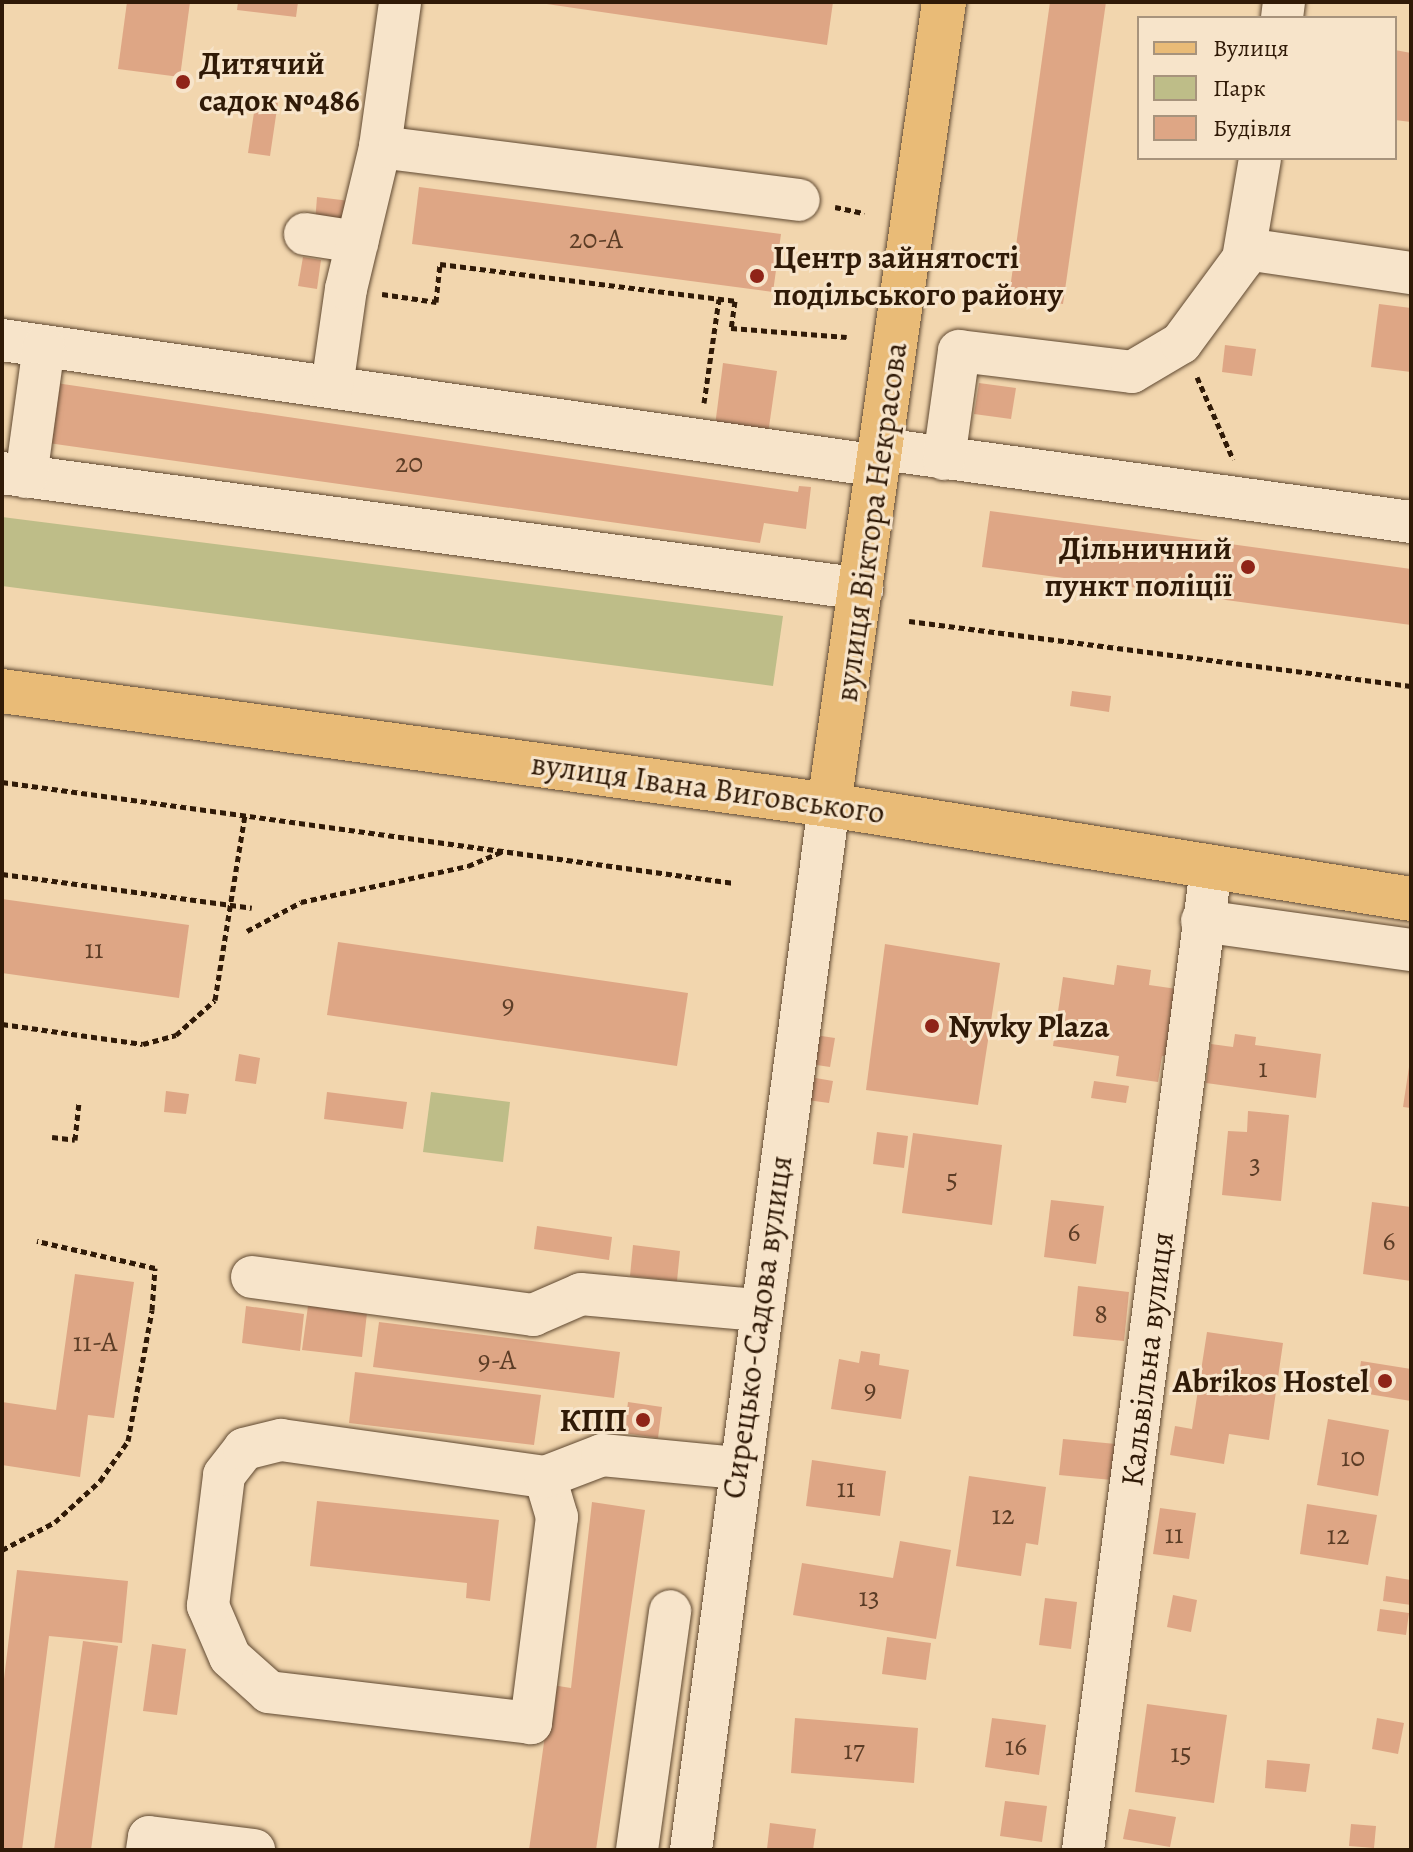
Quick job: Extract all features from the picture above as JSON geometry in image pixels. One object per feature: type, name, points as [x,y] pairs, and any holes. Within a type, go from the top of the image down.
[{"type":"main road","name":"вулиця Віктора Некрасова","points":[[829,805],[944,2]]},
{"type":"main road","name":"вулиця Івана Виговського","points":[[2,691],[829,805],[1411,899]]},
{"type":"street","points":[[332,387],[346,289],[380,147],[400,2]]},
{"type":"street","points":[[380,147],[799,200]]},
{"type":"street","points":[[944,459],[959,351],[1132,372],[1181,343],[1246,249],[1260,160]]},
{"type":"street","points":[[305,234],[357,242]]},
{"type":"street","points":[[1246,249],[1411,273]]},
{"type":"street","points":[[2,340],[698,440],[880,458],[944,459],[1411,522]]},
{"type":"street","points":[[44,346],[14,475],[862,589]]},
{"type":"street","name":"Сирецько-Садова вулиця","points":[[691,1850],[758,1310],[829,805]]},
{"type":"street","name":"Кальвільна вулиця","points":[[1083,1850],[1211,868]]},
{"type":"street","points":[[1202,921],[1411,950]]},
{"type":"street","points":[[252,1277],[533,1315],[581,1294],[758,1310]]},
{"type":"street","points":[[545,1477],[557,1517],[531,1723],[269,1692],[230,1657],[208,1606],[224,1475],[244,1449],[281,1440],[545,1477],[602,1455],[738,1468]]},
{"type":"street","points":[[637,1850],[670,1611]]},
{"type":"street","points":[[147,1850],[149,1837],[247,1850]]},
{"type":"path","points":[[346,289],[436,302],[440,264],[735,301],[731,328],[847,337]]},
{"type":"path","points":[[698,440],[719,299]]},
{"type":"path","points":[[1181,343],[1252,500]]},
{"type":"path","points":[[909,621],[1411,686]]},
{"type":"path","points":[[2,782],[734,883]]},
{"type":"path","points":[[2,1024],[143,1044],[176,1035],[215,1000],[233,905],[245,814]]},
{"type":"path","points":[[247,931],[301,902],[468,866],[504,850]]},
{"type":"path","points":[[2,874],[252,908]]},
{"type":"path","points":[[52,1137],[75,1140],[79,1101]]},
{"type":"path","points":[[2,1550],[55,1522],[100,1481],[128,1441],[152,1310],[155,1268],[37,1241]]},
{"type":"green space","points":[[2,517],[783,616],[773,686],[2,586]]},
{"type":"green space","points":[[431,1092],[510,1102],[503,1162],[423,1152]]},
{"type":"building","points":[[127,2],[190,2],[180,77],[118,69]]},
{"type":"building","points":[[238,2],[298,2],[296,17],[237,10]]},
{"type":"building","points":[[533,2],[833,2],[827,45]]},
{"type":"building","points":[[1050,2],[1106,2],[1063,304],[1009,296]]},
{"type":"building","points":[[1397,50],[1411,53],[1411,122],[1397,120]]},
{"type":"building","points":[[256,99],[278,102],[270,156],[248,153]]},
{"type":"building","points":[[419,187],[781,234],[773,292],[412,244]]},
{"type":"building","points":[[317,197],[350,201],[347,227],[315,223]]},
{"type":"building","points":[[303,257],[321,260],[317,289],[298,286]]},
{"type":"building","points":[[1379,304],[1411,308],[1411,372],[1371,367]]},
{"type":"building","points":[[1225,345],[1256,349],[1252,376],[1222,372]]},
{"type":"building","points":[[723,363],[777,371],[768,434],[715,426]]},
{"type":"building","points":[[56,383],[798,492],[799,486],[811,487],[806,529],[764,523],[760,543],[48,443]]},
{"type":"building","points":[[979,383],[1016,388],[1011,419],[974,414]]},
{"type":"building","points":[[990,511],[1411,569],[1411,625],[982,567]]},
{"type":"building","points":[[1072,691],[1111,696],[1109,712],[1070,706]]},
{"type":"building","points":[[2,899],[189,925],[179,998],[2,973]]},
{"type":"building","points":[[338,942],[688,993],[677,1066],[327,1015]]},
{"type":"building","name":"Nyvky Plaza","points":[[885,944],[1000,963],[978,1105],[866,1090]]},
{"type":"building","points":[[1117,965],[1151,970],[1149,985],[1184,990],[1174,1057],[1162,1056],[1158,1082],[1116,1076],[1119,1056],[1053,1046],[1063,977],[1114,985]]},
{"type":"building","points":[[1235,1034],[1256,1037],[1255,1045],[1321,1054],[1316,1098],[1206,1083],[1211,1044],[1233,1047]]},
{"type":"building","points":[[815,1035],[835,1038],[830,1067],[810,1064]]},
{"type":"building","points":[[239,1054],[260,1058],[256,1084],[235,1081]]},
{"type":"building","points":[[1411,1068],[1411,1108],[1403,1107]]},
{"type":"building","points":[[804,1076],[833,1081],[829,1103],[800,1099]]},
{"type":"building","points":[[1094,1081],[1129,1086],[1126,1103],[1091,1098]]},
{"type":"building","points":[[166,1091],[189,1094],[186,1114],[164,1112]]},
{"type":"building","points":[[327,1092],[407,1102],[403,1129],[324,1119]]},
{"type":"building","points":[[1248,1111],[1289,1115],[1281,1201],[1222,1195],[1228,1131],[1247,1132]]},
{"type":"building","points":[[877,1132],[908,1136],[904,1168],[873,1164]]},
{"type":"building","points":[[913,1133],[1002,1145],[992,1225],[902,1213]]},
{"type":"building","points":[[1051,1200],[1104,1206],[1096,1264],[1044,1257]]},
{"type":"building","points":[[1372,1202],[1411,1207],[1411,1281],[1363,1274]]},
{"type":"building","points":[[537,1226],[612,1237],[609,1260],[534,1249]]},
{"type":"building","points":[[633,1245],[680,1251],[677,1281],[630,1276]]},
{"type":"building","points":[[75,1274],[134,1282],[114,1418],[88,1415],[80,1477],[2,1465],[2,1402],[56,1410]]},
{"type":"building","points":[[1078,1286],[1129,1292],[1124,1341],[1073,1336]]},
{"type":"building","points":[[246,1306],[304,1314],[300,1351],[242,1343]]},
{"type":"building","points":[[308,1306],[367,1313],[362,1357],[302,1350]]},
{"type":"building","points":[[379,1322],[620,1352],[614,1398],[373,1367]]},
{"type":"building","points":[[1207,1332],[1283,1343],[1269,1440],[1229,1434],[1224,1464],[1170,1455],[1175,1426],[1192,1429]]},
{"type":"building","points":[[861,1351],[880,1354],[879,1365],[909,1370],[901,1419],[831,1409],[839,1359],[859,1363]]},
{"type":"building","name":"Abrikos Hostel","points":[[1361,1361],[1411,1369],[1411,1401],[1356,1392]]},
{"type":"building","points":[[355,1372],[541,1395],[534,1445],[349,1423]]},
{"type":"building","name":"КПП","points":[[628,1402],[662,1407],[658,1438],[624,1433]]},
{"type":"building","points":[[1328,1419],[1389,1430],[1378,1496],[1317,1485]]},
{"type":"building","points":[[1063,1439],[1116,1444],[1112,1480],[1059,1475]]},
{"type":"building","points":[[812,1460],[886,1471],[880,1516],[806,1506]]},
{"type":"building","points":[[969,1476],[1046,1487],[1038,1545],[1026,1543],[1021,1576],[956,1566]]},
{"type":"building","points":[[317,1501],[499,1520],[490,1601],[466,1598],[467,1583],[310,1566]]},
{"type":"building","points":[[592,1502],[645,1510],[596,1850],[529,1850],[552,1685],[571,1688]]},
{"type":"building","points":[[1307,1504],[1377,1515],[1368,1565],[1300,1554]]},
{"type":"building","points":[[1160,1508],[1196,1513],[1189,1559],[1153,1554]]},
{"type":"building","points":[[900,1541],[951,1550],[936,1639],[793,1615],[802,1563],[893,1578]]},
{"type":"building","points":[[17,1570],[128,1581],[122,1643],[49,1636],[22,1850],[2,1850],[2,1696]]},
{"type":"building","points":[[1386,1576],[1411,1580],[1411,1605],[1383,1601]]},
{"type":"building","points":[[1173,1595],[1197,1600],[1191,1632],[1167,1627]]},
{"type":"building","points":[[1045,1598],[1077,1602],[1071,1649],[1039,1645]]},
{"type":"building","points":[[1380,1609],[1409,1613],[1406,1635],[1377,1631]]},
{"type":"building","points":[[887,1637],[931,1643],[926,1680],[882,1674]]},
{"type":"building","points":[[83,1641],[118,1646],[91,1850],[54,1850]]},
{"type":"building","points":[[152,1644],[186,1649],[177,1715],[143,1711]]},
{"type":"building","points":[[1147,1704],[1227,1715],[1214,1803],[1135,1792]]},
{"type":"building","points":[[795,1718],[918,1728],[914,1783],[791,1773]]},
{"type":"building","points":[[992,1718],[1046,1725],[1039,1775],[985,1767]]},
{"type":"building","points":[[1377,1718],[1404,1723],[1398,1754],[1372,1749]]},
{"type":"building","points":[[1267,1760],[1310,1764],[1306,1792],[1265,1788]]},
{"type":"building","points":[[1005,1801],[1047,1806],[1042,1842],[1000,1836]]},
{"type":"building","points":[[1129,1809],[1176,1817],[1170,1847],[1123,1839]]},
{"type":"building","points":[[770,1823],[816,1829],[813,1850],[767,1849]]},
{"type":"building","points":[[1351,1824],[1376,1826],[1374,1848],[1349,1846]]},
{"type":"place","name":"Дитячий садок №486","points":[[183,82]]},
{"type":"place","name":"Центр зайнятості подільського району","points":[[757,276]]},
{"type":"place","name":"Дільничний пункт поліції","points":[[1248,567]]},
{"type":"place","name":"Nyvky Plaza","points":[[932,1026]]},
{"type":"place","name":"Abrikos Hostel","points":[[1385,1381]]},
{"type":"place","name":"КПП","points":[[643,1420]]}]
